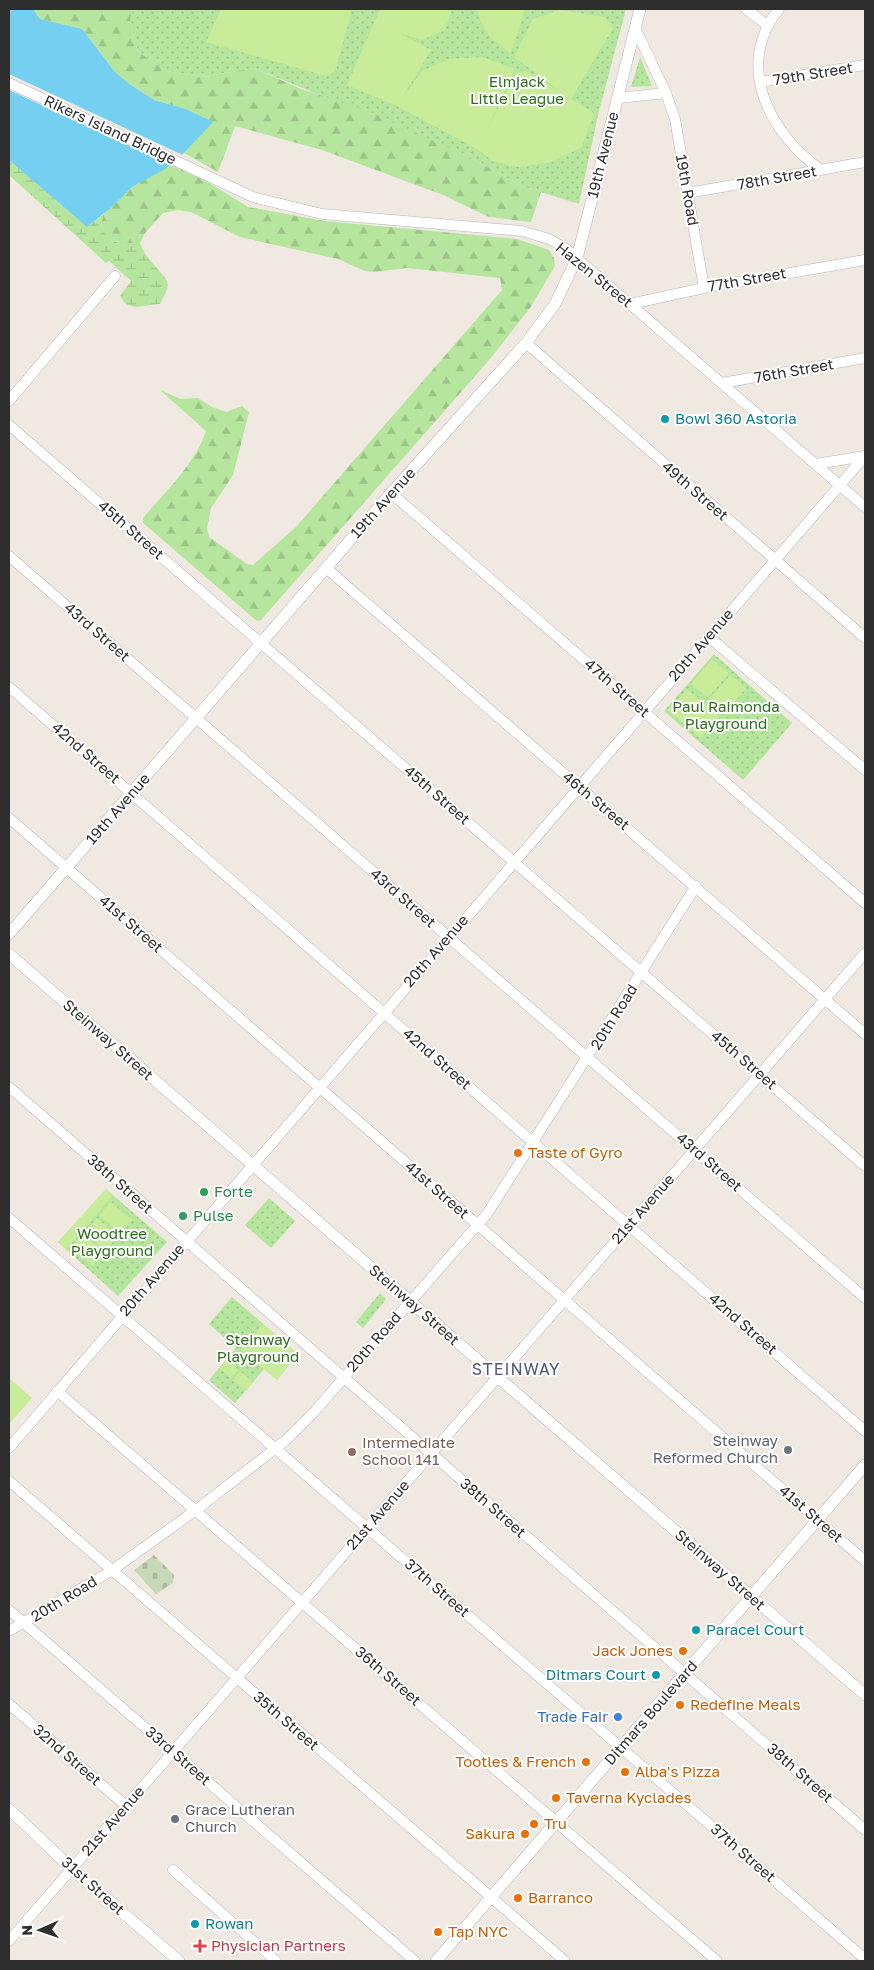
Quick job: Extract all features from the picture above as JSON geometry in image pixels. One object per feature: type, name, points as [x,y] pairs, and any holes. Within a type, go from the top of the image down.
[{"type":"street","name":"19th Avenue","points":[[9,934],[391,493],[526,343],[555,304],[577,258],[640,9]]},
{"type":"street","points":[[746,9],[767,25]]},
{"type":"street","points":[[779,9],[767,25],[759,51],[760,82],[767,108],[782,131],[809,161],[821,170]]},
{"type":"street","name":"19th Road","points":[[635,28],[666,93],[675,119],[704,288]]},
{"type":"street","name":"79th Street","points":[[760,82],[865,65]]},
{"type":"street","name":"Rikers Island Bridge","points":[[9,83],[253,196]]},
{"type":"street","points":[[618,98],[666,93]]},
{"type":"street","name":"78th Street","points":[[688,193],[865,162]]},
{"type":"street","name":"Hazen Street","points":[[253,196],[322,214],[522,231],[548,239],[565,248],[577,258],[865,507]]},
{"type":"street","name":"77th Street","points":[[630,304],[704,288],[865,260]]},
{"type":"street","points":[[9,402],[115,276]]},
{"type":"street","name":"49th Street","points":[[526,343],[865,638]]},
{"type":"street","name":"76th Street","points":[[722,384],[865,358]]},
{"type":"street","name":"45th Street","points":[[9,425],[865,1166]]},
{"type":"street","points":[[816,464],[865,456]]},
{"type":"street","name":"20th Avenue","points":[[9,1448],[252,1164],[865,456]]},
{"type":"street","name":"47th Street","points":[[391,493],[865,903]]},
{"type":"street","name":"43rd Street","points":[[9,556],[865,1298]]},
{"type":"street","name":"46th Street","points":[[326,568],[865,1034]]},
{"type":"street","points":[[709,637],[865,770]]},
{"type":"street","name":"42nd Street","points":[[9,687],[865,1431]]},
{"type":"street","name":"41st Street","points":[[9,818],[865,1561]]},
{"type":"street","name":"20th Road","points":[[9,1631],[111,1571],[196,1510],[285,1441],[488,1214],[589,1058],[696,886]]},
{"type":"street","name":"21st Avenue","points":[[9,1941],[865,953]]},
{"type":"street","name":"Steinway Street","points":[[9,954],[865,1695]]},
{"type":"street","name":"38th Street","points":[[9,1087],[865,1830]]},
{"type":"street","name":"37th Street","points":[[9,1218],[865,1959]]},
{"type":"street","name":"36th Street","points":[[57,1391],[717,1961]]},
{"type":"street","name":"Ditmars Boulevard","points":[[436,1961],[865,1466]]},
{"type":"street","name":"35th Street","points":[[9,1481],[565,1961]]},
{"type":"street","name":"33rd Street","points":[[9,1610],[415,1961]]},
{"type":"street","name":"32nd Street","points":[[9,1704],[126,1806]]},
{"type":"street","name":"31st Street","points":[[9,1808],[72,1868],[179,1961]]},
{"type":"street","points":[[173,1870],[276,1961]]},
{"type":"green space","points":[[33,9],[134,9],[130,18],[135,45],[140,53],[167,71],[202,77],[254,68],[301,89],[366,110],[467,156],[522,186],[541,192],[531,222],[489,217],[443,195],[322,150],[235,126],[218,172],[184,153],[212,122],[186,109],[154,100],[115,72],[82,29],[40,19]]},
{"type":"green space","name":"Elmjack Little League","points":[[134,9],[626,9],[598,115],[579,204],[522,186],[467,156],[254,68],[202,77],[167,71],[140,53],[135,45],[130,18]]},
{"type":"green space","points":[[221,9],[352,9],[335,72],[326,76],[206,42]]},
{"type":"green space","points":[[380,9],[452,9],[445,30],[422,40],[400,33],[431,50],[402,98],[422,71],[449,59],[483,57],[515,69],[487,129],[517,72],[526,71],[564,94],[514,57],[533,19],[560,10],[604,17],[613,28],[571,99],[594,113],[582,147],[552,162],[517,167],[493,161],[477,149],[397,106],[347,85]]},
{"type":"green space","points":[[477,9],[525,9],[511,53],[498,44],[485,30]]},
{"type":"green space","points":[[640,57],[652,86],[631,87]]},
{"type":"green space","points":[[9,160],[87,227],[103,215],[101,225],[107,239],[119,243],[140,243],[146,255],[165,277],[168,285],[160,304],[137,307],[124,302],[120,296],[131,281],[109,261],[106,263],[9,175]]},
{"type":"green space","points":[[171,165],[206,181],[248,207],[324,221],[517,239],[549,250],[554,258],[555,266],[530,308],[490,359],[261,620],[257,621],[143,523],[143,518],[170,488],[195,455],[206,431],[160,390],[181,399],[198,398],[212,407],[226,412],[242,406],[249,412],[233,475],[211,508],[207,528],[209,537],[247,564],[253,565],[296,527],[502,290],[500,278],[407,268],[374,272],[365,271],[338,259],[240,237],[191,212],[179,210],[163,213],[145,233],[140,243],[119,243],[106,239],[101,225],[103,215],[132,187]]},
{"type":"green space","name":"Paul Raimonda Playground","points":[[714,654],[792,723],[743,780],[664,711]]},
{"type":"green space","points":[[712,659],[729,673],[708,698],[691,684]]},
{"type":"green space","points":[[730,675],[746,688],[725,713],[709,700]]},
{"type":"green space","points":[[687,689],[719,717],[700,738],[668,710]]},
{"type":"green space","name":"Woodtree Playground","points":[[106,1189],[167,1242],[118,1296],[58,1242]]},
{"type":"green space","points":[[106,1189],[113,1195],[66,1250],[58,1242]]},
{"type":"green space","points":[[269,1198],[295,1221],[271,1248],[245,1225]]},
{"type":"green space","points":[[111,1202],[132,1220],[120,1233],[99,1215]]},
{"type":"green space","points":[[97,1218],[118,1236],[106,1250],[85,1232]]},
{"type":"green space","points":[[83,1234],[104,1252],[93,1266],[72,1247]]},
{"type":"green space","points":[[380,1293],[386,1299],[363,1328],[356,1322]]},
{"type":"green space","name":"Steinway Playground","points":[[232,1297],[298,1354],[277,1380],[264,1369],[235,1403],[209,1380],[236,1348],[209,1324]]},
{"type":"green space","points":[[263,1324],[298,1354],[277,1380],[241,1350]]},
{"type":"green space","points":[[227,1359],[239,1370],[231,1378],[219,1368]]},
{"type":"green space","points":[[240,1371],[253,1382],[246,1391],[233,1380]]},
{"type":"green space","points":[[9,1378],[32,1398],[9,1424]]},
{"type":"green space","points":[[154,1555],[174,1575],[173,1583],[156,1594],[134,1570]]},
{"type":"water","points":[[9,9],[33,9],[40,19],[82,29],[115,72],[128,83],[154,100],[186,109],[213,122],[184,153],[165,169],[132,187],[112,207],[87,227],[9,160]]},
{"type":"pier","points":[[9,74],[185,156],[173,166],[9,90]]},
{"type":"place","name":"Bowl 360 Astoria","points":[[665,419]]},
{"type":"place","name":"Taste of Gyro","points":[[518,1153]]},
{"type":"place","name":"Forte","points":[[204,1192]]},
{"type":"place","name":"Pulse","points":[[183,1216]]},
{"type":"place","name":"Steinway Reformed Church","points":[[788,1450]]},
{"type":"place","name":"Intermediate School 141","points":[[352,1452]]},
{"type":"place","name":"Paracel Court","points":[[696,1630]]},
{"type":"place","name":"Jack Jones","points":[[683,1651]]},
{"type":"place","name":"Ditmars Court","points":[[656,1675]]},
{"type":"place","name":"Redefine Meals","points":[[680,1705]]},
{"type":"place","name":"Trade Fair","points":[[618,1717]]},
{"type":"place","name":"Tootles & French","points":[[586,1762]]},
{"type":"place","name":"Alba's Pizza","points":[[625,1772]]},
{"type":"place","name":"Taverna Kyclades","points":[[556,1798]]},
{"type":"place","name":"Grace Lutheran Church","points":[[175,1819]]},
{"type":"place","name":"Tru","points":[[534,1824]]},
{"type":"place","name":"Sakura","points":[[525,1834]]},
{"type":"place","name":"Barranco","points":[[518,1898]]},
{"type":"place","name":"Rowan","points":[[195,1924]]},
{"type":"place","name":"Tap NYC","points":[[438,1932]]},
{"type":"place","name":"Physician Partners","points":[[200,1946]]},
{"type":"district","name":"STEINWAY","points":[[516,1369]]}]
